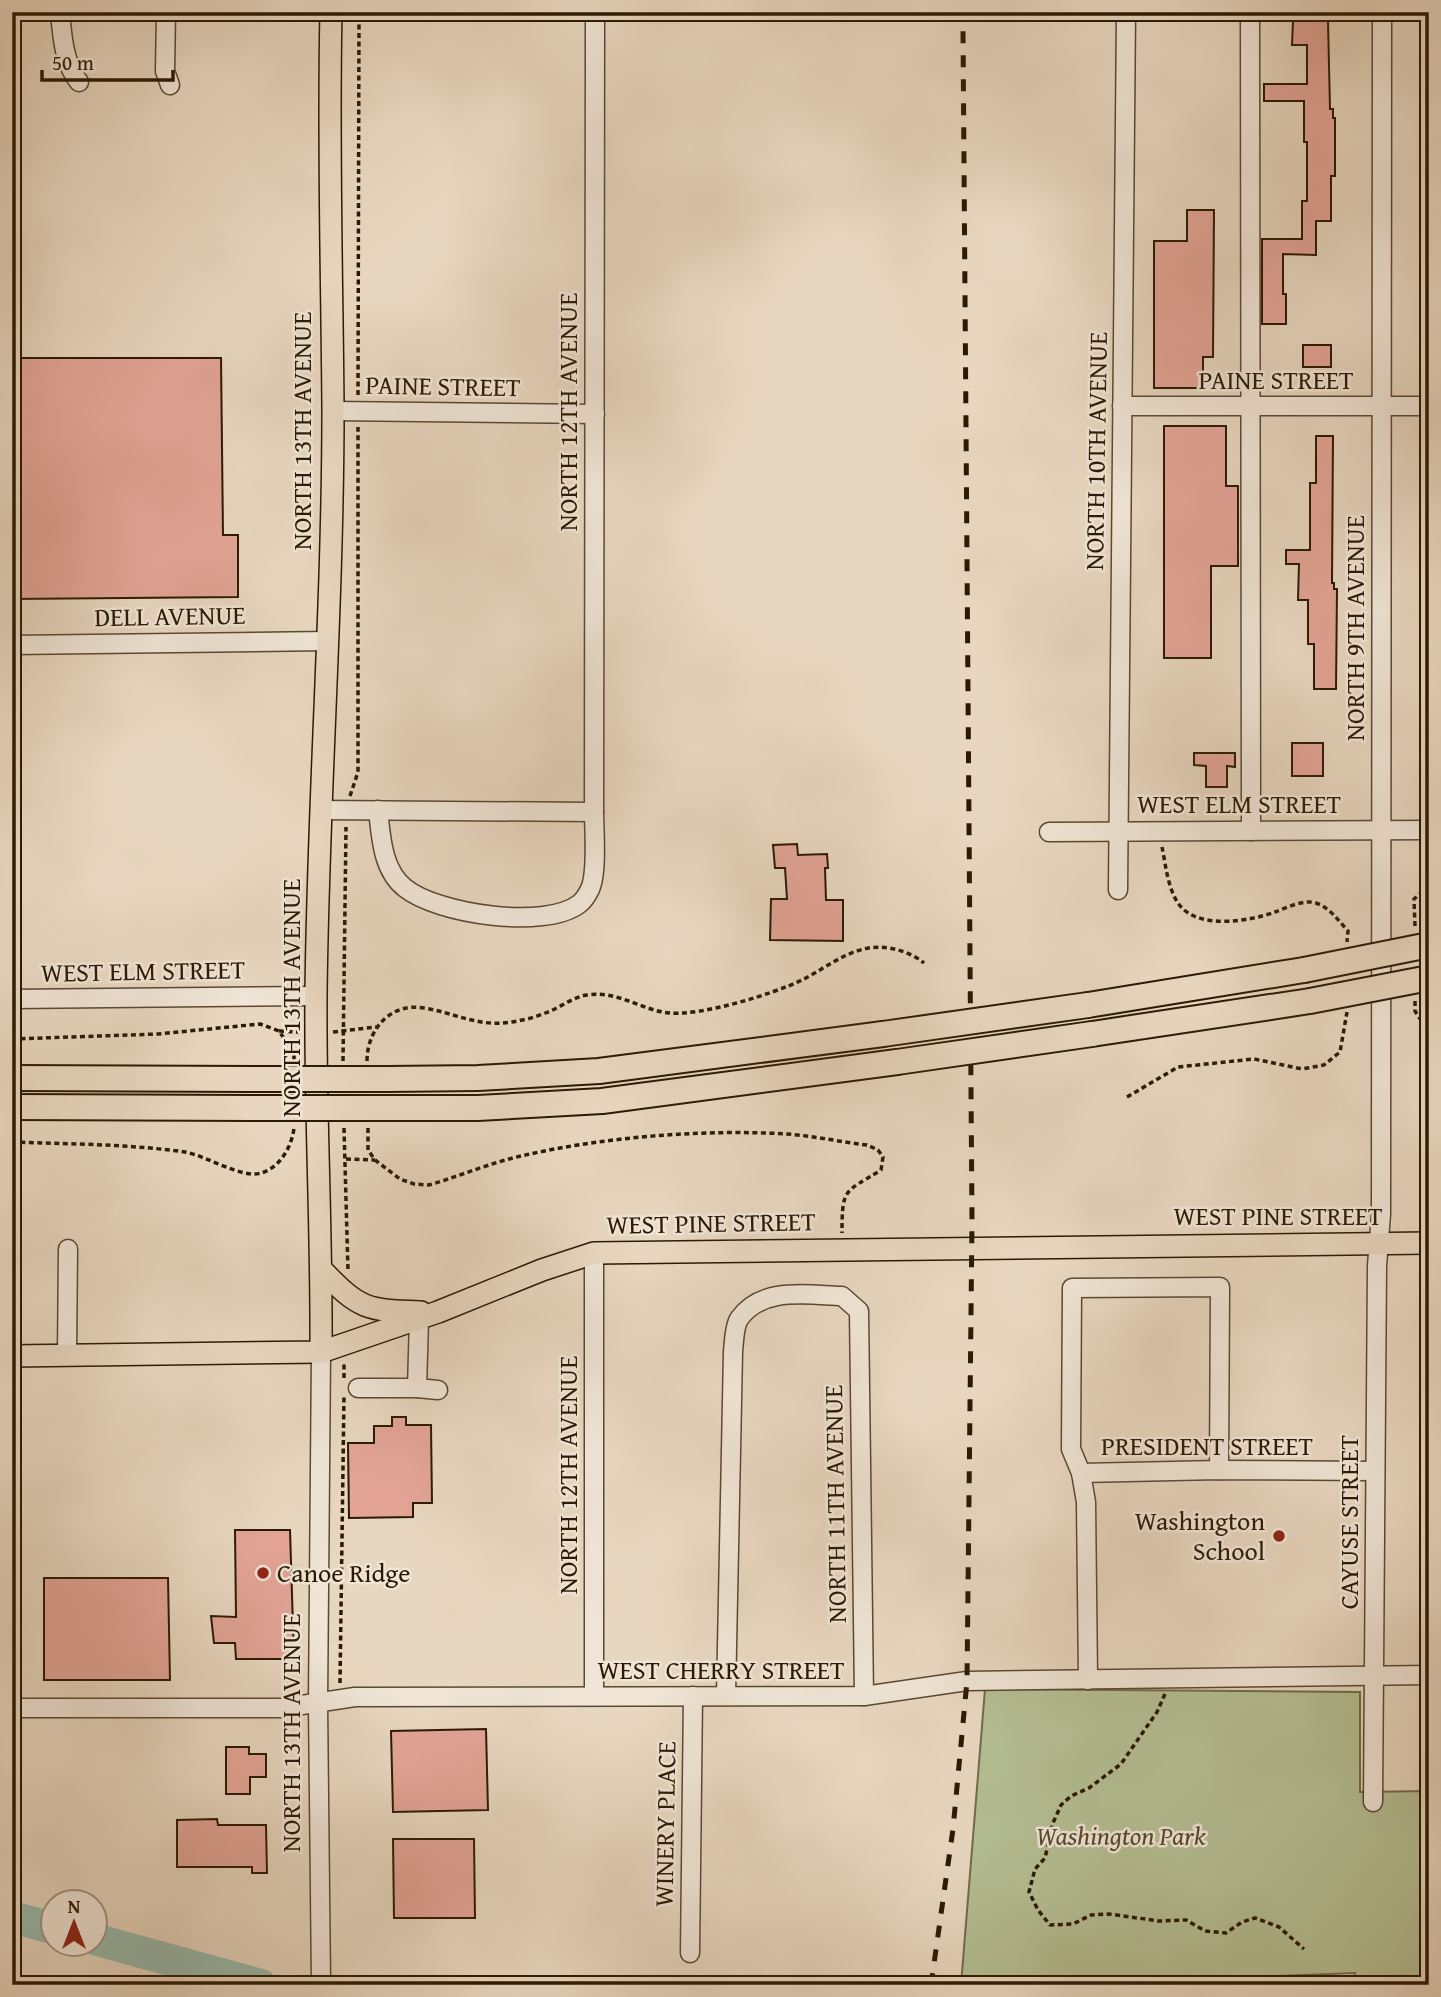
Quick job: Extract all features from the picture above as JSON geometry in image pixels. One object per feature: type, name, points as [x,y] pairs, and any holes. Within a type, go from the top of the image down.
[{"type":"highway","points":[[12,1078],[478,1078],[599,1071],[1088,1005],[1304,970],[1429,945]]},
{"type":"highway","points":[[12,1107],[478,1108],[602,1101],[1092,1034],[1310,1001],[1429,978]]},
{"type":"main road","name":"NORTH 13TH AVENUE","points":[[320,1352],[316,996],[333,411],[328,123],[331,12]]},
{"type":"main road","name":"WEST PINE STREET","points":[[12,1356],[320,1352],[594,1253],[1429,1243]]},
{"type":"main road","points":[[321,1269],[351,1299],[365,1307],[428,1315]]},
{"type":"street","points":[[60,12],[72,74],[79,82]]},
{"type":"street","points":[[166,12],[165,71],[170,85]]},
{"type":"street","name":"NORTH 12TH AVENUE","points":[[378,810],[390,870],[405,888],[433,904],[468,913],[514,918],[556,914],[580,904],[591,888],[594,812],[595,12]]},
{"type":"street","name":"NORTH 10TH AVENUE","points":[[1118,890],[1126,12]]},
{"type":"street","points":[[1250,12],[1251,831]]},
{"type":"street","name":"NORTH 9TH AVENUE","points":[[1379,1243],[1382,12]]},
{"type":"street","name":"PAINE STREET","points":[[1122,405],[1429,406]]},
{"type":"street","name":"PAINE STREET","points":[[333,411],[595,414]]},
{"type":"street","name":"DELL AVENUE","points":[[12,645],[328,640]]},
{"type":"street","points":[[321,810],[594,812]]},
{"type":"street","name":"WEST ELM STREET","points":[[1049,832],[1429,830]]},
{"type":"street","name":"WEST ELM STREET","points":[[12,999],[316,996]]},
{"type":"street","name":"CAYUSE STREET","points":[[1373,1802],[1379,1243]]},
{"type":"street","points":[[67,1355],[68,1249]]},
{"type":"street","name":"NORTH 12TH AVENUE","points":[[594,1253],[594,1696]]},
{"type":"street","points":[[1088,1680],[1086,1502],[1082,1473],[1071,1449],[1072,1288],[1220,1287],[1219,1470]]},
{"type":"street","name":"NORTH 11TH AVENUE","points":[[726,1696],[733,1352],[738,1321],[761,1298],[784,1295],[842,1296],[859,1311],[864,1696]]},
{"type":"street","points":[[416,1388],[428,1315]]},
{"type":"street","name":"NORTH 13TH AVENUE","points":[[320,1352],[318,1703],[321,1985]]},
{"type":"street","points":[[358,1388],[438,1390]]},
{"type":"street","name":"PRESIDENT STREET","points":[[1082,1473],[1376,1471]]},
{"type":"street","name":"WEST CHERRY STREET","points":[[12,1708],[282,1708],[340,1699],[864,1696],[958,1682],[1429,1675]]},
{"type":"street","name":"WINERY PLACE","points":[[690,1953],[693,1696]]},
{"type":"path","points":[[343,1069],[346,810],[358,772],[359,12]]},
{"type":"path","points":[[344,1121],[349,1276],[356,1290],[351,1299]]},
{"type":"path","points":[[345,1159],[375,1160]]},
{"type":"path","points":[[340,1699],[345,1344]]},
{"type":"path","points":[[1171,1679],[1157,1712],[1121,1764],[1061,1805],[1053,1824],[1045,1858],[1035,1869],[1029,1892],[1050,1925],[1073,1924],[1091,1915],[1108,1914],[1159,1921],[1186,1920],[1205,1931],[1226,1933],[1242,1922],[1255,1918],[1279,1927],[1304,1949]]},
{"type":"green space","name":"Washington Park","points":[[985,1689],[1360,1692],[1360,1792],[1429,1791],[1429,1985],[1356,1985],[1355,1973],[1048,1985],[961,1985]]},
{"type":"building","points":[[1293,21],[1328,21],[1330,109],[1333,109],[1335,118],[1335,176],[1331,176],[1331,221],[1316,221],[1316,255],[1283,254],[1286,324],[1262,324],[1262,239],[1302,239],[1302,201],[1307,201],[1304,101],[1264,101],[1264,84],[1307,84],[1307,45],[1292,45]]},
{"type":"building","points":[[1187,210],[1214,210],[1213,357],[1203,357],[1203,388],[1154,388],[1154,241],[1187,241]]},
{"type":"building","points":[[1303,345],[1331,345],[1331,367],[1303,367]]},
{"type":"building","points":[[12,358],[221,358],[223,535],[238,535],[238,597],[12,599]]},
{"type":"building","points":[[1164,426],[1226,426],[1226,486],[1238,486],[1238,566],[1211,566],[1211,658],[1164,658]]},
{"type":"building","points":[[1316,436],[1333,436],[1332,583],[1334,589],[1337,589],[1336,689],[1314,689],[1314,644],[1308,644],[1308,600],[1298,600],[1299,564],[1286,564],[1286,550],[1310,550],[1310,483],[1316,483]]},
{"type":"building","points":[[1292,743],[1323,743],[1323,776],[1292,776]]},
{"type":"building","points":[[1194,753],[1235,753],[1235,767],[1227,766],[1227,787],[1206,787],[1206,766],[1194,765]]},
{"type":"building","points":[[797,844],[798,855],[827,854],[826,900],[843,900],[843,941],[770,940],[771,899],[787,899],[785,868],[775,868],[773,845]]},
{"type":"building","points":[[392,1417],[406,1417],[406,1425],[431,1425],[432,1503],[413,1503],[413,1517],[349,1518],[348,1443],[374,1443],[374,1426],[392,1426]]},
{"type":"building","name":"Canoe Ridge","points":[[235,1530],[290,1530],[294,1659],[236,1659],[235,1643],[214,1643],[211,1616],[236,1617]]},
{"type":"building","points":[[44,1578],[168,1578],[170,1680],[44,1680]]},
{"type":"building","points":[[486,1729],[488,1810],[393,1812],[391,1731]]},
{"type":"building","points":[[226,1747],[249,1747],[249,1754],[266,1754],[266,1777],[250,1777],[250,1794],[226,1794]]},
{"type":"building","points":[[217,1819],[218,1825],[266,1825],[267,1873],[252,1873],[252,1867],[177,1867],[177,1820]]},
{"type":"building","points":[[393,1839],[474,1839],[475,1918],[394,1918]]},
{"type":"waterway","points":[[12,1917],[38,1924]]},
{"type":"waterway","points":[[108,1943],[261,1985]]},
{"type":"railway","points":[[931,1985],[953,1829],[967,1681],[972,1221],[963,30],[966,12]]},
{"type":"place","name":"Washington School","points":[[1279,1536]]},
{"type":"place","name":"Canoe Ridge","points":[[263,1573]]}]
